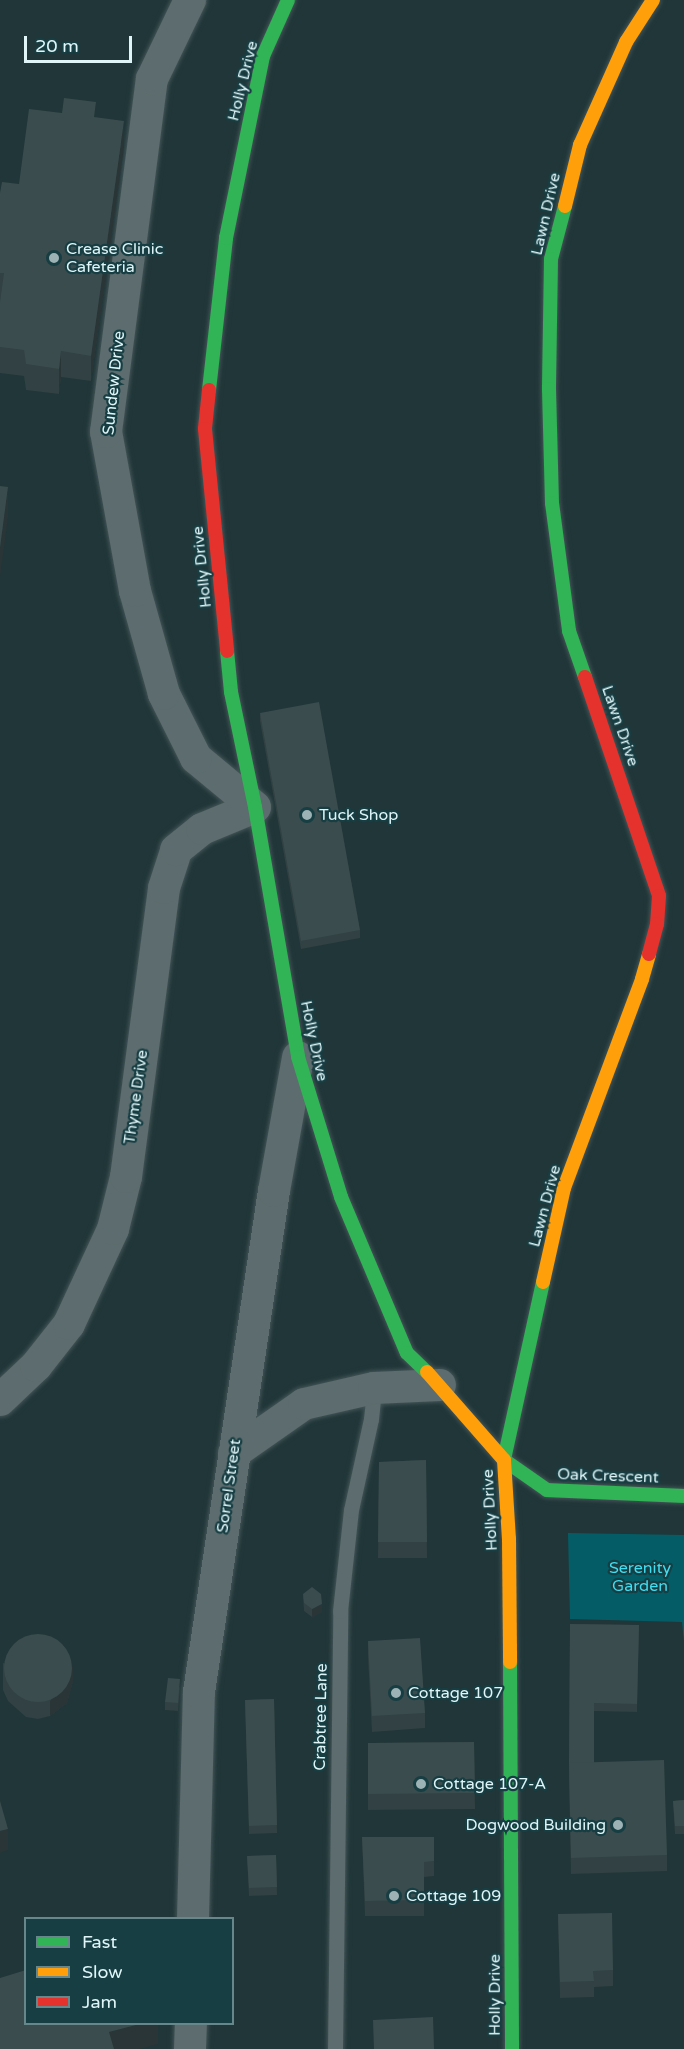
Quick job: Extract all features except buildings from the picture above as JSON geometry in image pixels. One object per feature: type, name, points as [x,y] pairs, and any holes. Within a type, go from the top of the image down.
[{"type":"street","name":"Sundew Drive","points":[[190,0],[152,79],[106,432],[135,591],[164,694],[196,758],[255,807]]},
{"type":"street","name":"Holly Drive","points":[[288,0],[263,56],[226,238],[205,429],[231,692],[255,807],[298,1057],[341,1197],[407,1353],[440,1385],[504,1460],[509,1539],[512,2049]]},
{"type":"street","name":"Lawn Drive","points":[[504,1460],[564,1188],[642,979],[657,924],[659,896],[651,868],[569,631],[552,503],[549,389],[551,259],[580,145],[626,42],[653,0]]},
{"type":"street","name":"Thyme Drive","points":[[0,1400],[36,1366],[69,1324],[113,1229],[126,1177],[164,888],[176,850],[202,829],[255,807]]},
{"type":"street","name":"Sorrel Street","points":[[193,1917],[199,1692],[274,1191],[298,1057]]},
{"type":"street","points":[[234,1453],[304,1404],[374,1388],[440,1385]]},
{"type":"street","name":"Oak Crescent","points":[[504,1460],[547,1490],[684,1496]]},
{"type":"street","points":[[190,2049],[191,2025]]},
{"type":"lane","name":"Crabtree Lane","points":[[335,2049],[340,1611],[351,1510],[371,1419],[374,1388]]},
{"type":"green space","name":"Serenity Garden","points":[[568,1533],[684,1535],[684,1642],[682,1622],[570,1619]]},
{"type":"traffic: fast","points":[[209,390],[226,238],[263,56],[288,0]]},
{"type":"traffic: fast","points":[[565,206],[551,259],[549,389],[552,503],[569,631],[585,677]]},
{"type":"traffic: fast","points":[[227,651],[231,692],[255,807],[298,1057],[341,1197],[407,1353],[427,1372]]},
{"type":"traffic: fast","points":[[543,1282],[504,1460],[547,1490],[684,1496]]},
{"type":"traffic: fast","points":[[510,1662],[512,2049]]},
{"type":"traffic: slow","points":[[565,206],[580,145],[626,42],[653,0]]},
{"type":"traffic: slow","points":[[543,1282],[564,1188],[642,979],[649,954]]},
{"type":"traffic: slow","points":[[427,1372],[504,1460],[509,1539],[510,1662]]},
{"type":"traffic: jam","points":[[209,390],[205,429],[227,651]]},
{"type":"traffic: jam","points":[[585,677],[659,896],[657,924],[649,954]]},
{"type":"place","name":"Crease Clinic Cafeteria","points":[[54,258]]},
{"type":"place","name":"Tuck Shop","points":[[307,815]]},
{"type":"place","name":"Cottage 107","points":[[396,1693]]},
{"type":"place","name":"Cottage 107-A","points":[[421,1784]]},
{"type":"place","name":"Dogwood Building","points":[[618,1825]]},
{"type":"place","name":"Cottage 109","points":[[394,1896]]}]
